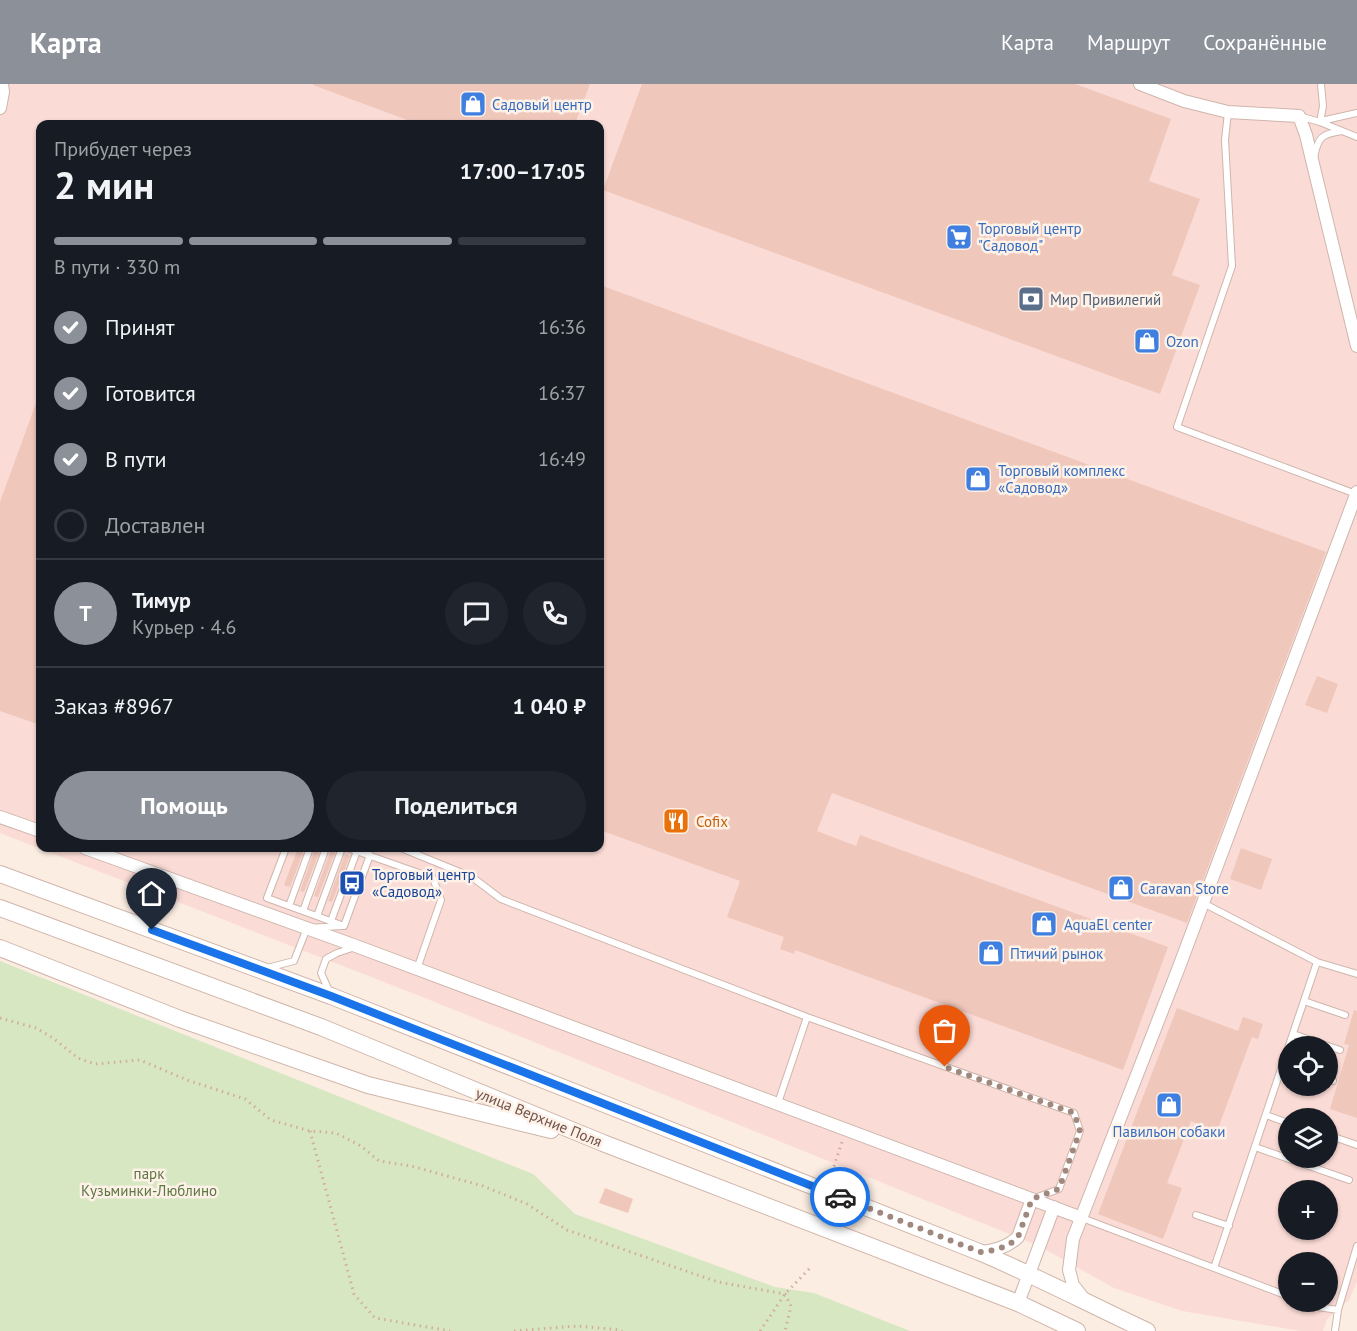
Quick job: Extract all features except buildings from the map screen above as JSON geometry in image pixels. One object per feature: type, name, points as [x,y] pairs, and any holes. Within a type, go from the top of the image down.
[{"type":"main road","points":[[0,874],[331,996],[980,1252],[1029,1273],[1147,1331]]},
{"type":"main road","name":"улица Верхние Поля","points":[[0,908],[321,1027],[603,1143],[1018,1303],[1077,1331]]},
{"type":"main road","points":[[0,948],[180,1019],[368,1085],[603,1143]]},
{"type":"street","points":[[0,108],[2,84]]},
{"type":"street","points":[[1140,84],[1184,101],[1228,112],[1299,116],[1314,164],[1357,346]]},
{"type":"street","points":[[1088,1304],[1073,1286],[1069,1270],[1073,1239],[1179,968],[1357,493]]},
{"type":"street","points":[[0,817],[36,830]]},
{"type":"street","points":[[96,852],[356,946],[1082,1218]]},
{"type":"street","points":[[980,1252],[993,1251],[1014,1242],[1032,1199]]},
{"type":"street","points":[[1018,1303],[1054,1207]]},
{"type":"lane","points":[[1320,122],[1323,106],[1321,84]]},
{"type":"lane","points":[[1228,112],[1225,140],[1232,266],[1177,427],[1357,493]]},
{"type":"lane","points":[[1320,122],[1357,112]]},
{"type":"lane","points":[[1299,116],[1357,137]]},
{"type":"lane","points":[[1314,164],[1320,138],[1342,131]]},
{"type":"lane","points":[[284,852],[267,898],[344,926]]},
{"type":"lane","points":[[289,906],[309,852]]},
{"type":"lane","points":[[303,911],[325,852]]},
{"type":"lane","points":[[317,916],[341,852]]},
{"type":"lane","points":[[331,921],[356,852]]},
{"type":"lane","points":[[362,852],[433,878],[441,900],[417,969]]},
{"type":"lane","points":[[411,852],[472,877],[501,899],[807,1017],[1074,1113],[1080,1131],[1059,1189],[1032,1199]]},
{"type":"lane","points":[[344,926],[370,855]]},
{"type":"lane","points":[[1203,903],[1317,962],[1357,974]]},
{"type":"lane","points":[[261,970],[294,961],[307,928],[344,926]]},
{"type":"lane","points":[[331,996],[321,973],[326,959],[356,946]]},
{"type":"lane","points":[[1317,962],[1293,1034],[1340,1050]]},
{"type":"lane","points":[[1304,1001],[1345,1015]]},
{"type":"lane","points":[[777,1104],[807,1017]]},
{"type":"lane","points":[[1214,1268],[1278,1084]]},
{"type":"lane","points":[[1266,1115],[1278,1119]]},
{"type":"lane","points":[[1338,1138],[1357,1145]]},
{"type":"lane","points":[[1255,1147],[1349,1180]]},
{"type":"lane","points":[[1196,1215],[1229,1226]]},
{"type":"lane","points":[[1082,1218],[1278,1292]]},
{"type":"lane","points":[[1338,1310],[1357,1246]]},
{"type":"lane","points":[[1335,1331],[1338,1312]]},
{"type":"path","points":[[0,1018],[36,1028],[78,1058],[95,1064],[140,1060],[187,1080],[245,1099],[271,1120],[310,1131],[336,1133],[361,1146],[380,1161],[411,1166],[483,1186],[527,1203],[567,1230],[655,1261],[718,1282],[785,1294]]},
{"type":"path","points":[[832,1172],[846,1130]]},
{"type":"path","points":[[310,1131],[354,1294],[375,1317],[450,1331]]},
{"type":"path","points":[[760,1331],[785,1294],[810,1267]]},
{"type":"path","points":[[784,1331],[791,1306],[785,1294]]},
{"type":"path","points":[[514,1331],[577,1326],[621,1329],[622,1331]]},
{"type":"shaded area","name":"Торговый комплекс «Садовод»","points":[[0,84],[1357,84],[1357,1282],[1349,1300],[1338,1310],[1338,1252],[1278,1252],[1278,1312],[1335,1312],[1327,1319],[1323,1331],[1301,1331],[1182,1311],[1114,1288],[1039,1246],[415,994],[49,852],[604,852],[604,120],[36,120],[36,847],[0,833]]},
{"type":"green space","name":"парк Кузьминки-Люблино","points":[[0,961],[533,1174],[575,1214],[775,1287],[814,1293],[910,1331],[0,1331]]},
{"type":"way so far","points":[[840,1197],[980,1252],[993,1251],[1014,1242],[1032,1199],[1059,1189],[1080,1131],[1074,1113],[945,1067]]},
{"type":"place","name":"Садовый центр","points":[[473,104]]},
{"type":"place","name":"Торговый центр \"Садовод\"","points":[[959,237]]},
{"type":"place","name":"Мир Привилегий","points":[[1031,299]]},
{"type":"place","name":"Ozon","points":[[1147,341]]},
{"type":"place","name":"Торговый комплекс «Садовод»","points":[[978,479]]},
{"type":"place","name":"Cofix","points":[[676,821]]},
{"type":"place","name":"Торговый центр «Садовод»","points":[[352,883]]},
{"type":"place","name":"Caravan Store","points":[[1121,888]]},
{"type":"place","name":"AquaEl center","points":[[1044,924]]},
{"type":"place","name":"Птичий рынок","points":[[991,953]]},
{"type":"place","name":"Павильон собаки","points":[[1169,1105]]},
{"type":"route","points":[[152,930],[331,996],[840,1197]]}]
